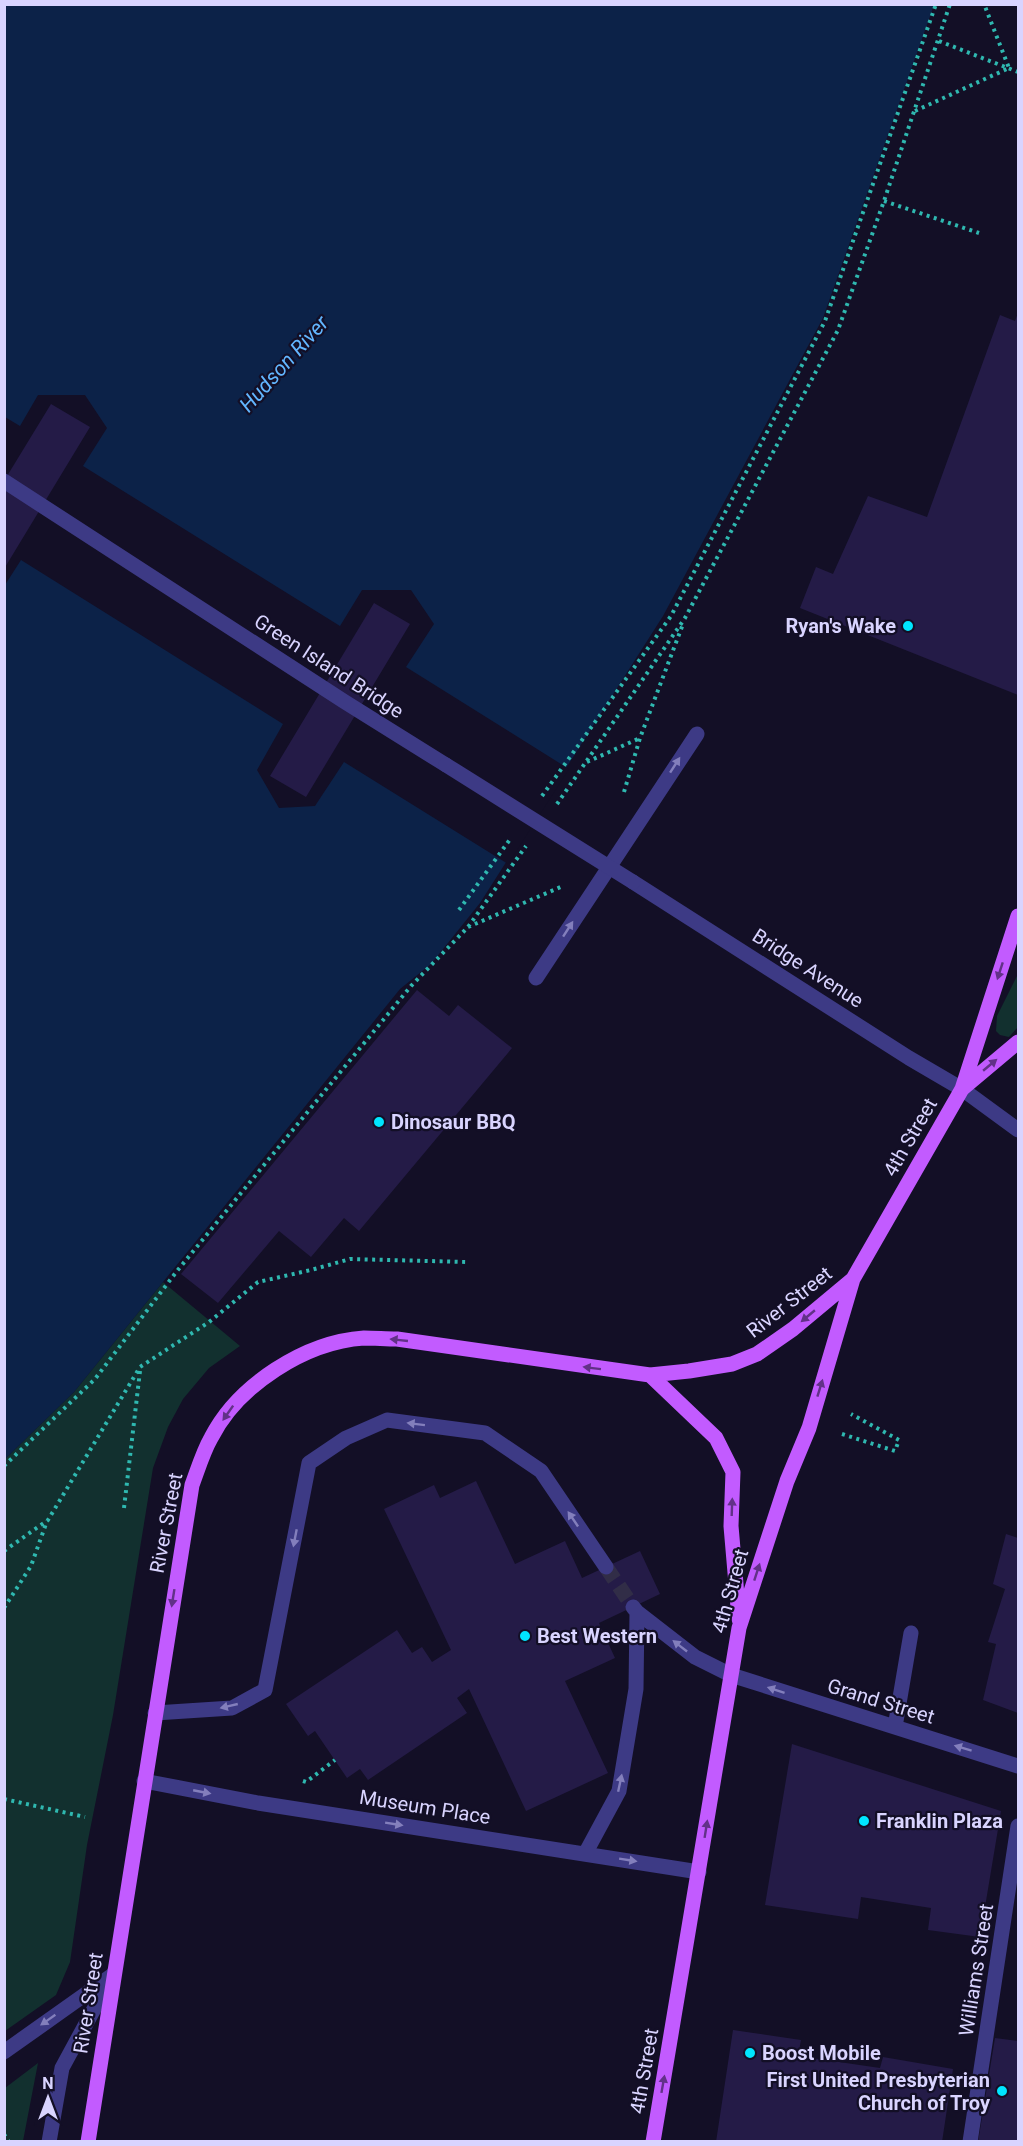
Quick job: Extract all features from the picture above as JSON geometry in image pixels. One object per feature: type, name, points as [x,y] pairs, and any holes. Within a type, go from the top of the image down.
[{"type":"main road","points":[[962,1089],[1018,916]]},
{"type":"main road","points":[[962,1089],[1018,1042]]},
{"type":"main road","name":"4th Street","points":[[653,2142],[739,1628],[786,1481],[808,1428],[853,1279],[962,1089]]},
{"type":"main road","name":"River Street","points":[[88,2142],[192,1485],[211,1437],[234,1405],[265,1376],[314,1349],[363,1338],[397,1339],[650,1375],[732,1364],[757,1354],[793,1329],[853,1279]]},
{"type":"main road","points":[[650,1375],[716,1438],[733,1472],[731,1526],[739,1628]]},
{"type":"street","name":"Green Island Bridge","points":[[4,481],[345,702],[633,882]]},
{"type":"street","points":[[536,978],[697,734]]},
{"type":"street","name":"Bridge Avenue","points":[[633,882],[909,1058],[962,1089],[1018,1130]]},
{"type":"street","points":[[155,1713],[232,1708],[265,1690],[309,1463],[346,1438],[387,1420],[485,1433],[541,1471],[606,1567]]},
{"type":"street","name":"Grand Street","points":[[585,1854],[619,1791],[636,1689],[635,1609],[695,1657],[731,1675],[1018,1766]]},
{"type":"street","points":[[895,1727],[911,1633]]},
{"type":"street","name":"Museum Place","points":[[144,1781],[258,1803],[699,1872]]},
{"type":"street","name":"Williams Street","points":[[970,2142],[1018,1826]]},
{"type":"street","points":[[4,2052],[113,1974]]},
{"type":"street","points":[[49,2142],[62,2068],[113,1974]]},
{"type":"path","points":[[541,797],[671,616],[825,321],[936,4]]},
{"type":"path","points":[[551,811],[685,618],[838,330],[950,4]]},
{"type":"path","points":[[984,4],[1009,68]]},
{"type":"path","points":[[939,41],[1018,72]]},
{"type":"path","points":[[915,111],[1009,68]]},
{"type":"path","points":[[884,201],[980,233]]},
{"type":"path","points":[[622,799],[640,738],[685,618]]},
{"type":"path","points":[[586,762],[640,738]]},
{"type":"path","points":[[459,910],[514,835]]},
{"type":"path","points":[[4,1466],[95,1379],[177,1271],[411,986],[468,927],[530,840]]},
{"type":"path","points":[[468,927],[564,886]]},
{"type":"path","points":[[4,1608],[31,1566],[48,1520],[140,1367],[209,1322],[258,1282],[350,1259],[467,1262]]},
{"type":"path","points":[[124,1508],[140,1367]]},
{"type":"path","points":[[842,1434],[895,1451],[899,1440],[851,1414]]},
{"type":"path","points":[[4,1551],[48,1520]]},
{"type":"path","points":[[295,1780],[306,1782],[335,1760]]},
{"type":"path","points":[[4,1799],[85,1817]]},
{"type":"path","points":[[4,2134],[9,2142]]},
{"type":"green space","points":[[1018,974],[1018,1027],[1009,1037],[1000,1035],[996,1031],[997,1016]]},
{"type":"green space","points":[[163,1282],[240,1346],[209,1368],[183,1399],[168,1427],[153,1468],[113,1715],[87,1845],[70,1962],[56,1995],[5,2031],[5,1459],[74,1392]]},
{"type":"green space","points":[[38,2063],[23,2141],[5,2141],[5,2088]]},
{"type":"water","name":"Hudson River","points":[[5,5],[934,5],[823,318],[663,616],[480,903],[431,964],[400,989],[74,1392],[5,1459]]},
{"type":"pier","points":[[38,395],[85,395],[107,428],[83,466],[340,626],[362,590],[411,590],[434,624],[406,667],[569,769],[508,864],[344,762],[315,806],[279,808],[257,770],[283,724],[21,560],[5,585],[5,417],[20,426]]},
{"type":"building","points":[[1018,313],[1018,695],[800,608],[816,567],[833,574],[868,496],[927,517],[1000,315],[1015,321]]},
{"type":"building","points":[[51,404],[90,427],[4,569],[4,481]]},
{"type":"building","points":[[374,603],[410,624],[306,797],[270,776]]},
{"type":"building","name":"Dinosaur BBQ","points":[[417,990],[449,1016],[458,1005],[512,1048],[359,1231],[344,1218],[311,1257],[279,1231],[218,1303],[181,1274]]},
{"type":"building","name":"Best Western","points":[[476,1481],[515,1564],[565,1541],[582,1578],[640,1551],[660,1594],[599,1623],[615,1658],[565,1681],[608,1773],[526,1811],[469,1689],[457,1698],[467,1713],[368,1780],[360,1769],[347,1778],[315,1731],[308,1736],[286,1704],[397,1630],[412,1653],[422,1647],[432,1662],[451,1650],[384,1509],[434,1485],[440,1498]]},
{"type":"building","points":[[1006,1534],[1018,1538],[1018,1713],[983,1700],[996,1644],[988,1642],[1005,1589],[993,1584]]},
{"type":"building","points":[[792,1744],[1001,1811],[980,1937],[928,1930],[931,1908],[861,1897],[858,1919],[765,1905]]},
{"type":"building","points":[[733,2030],[801,2040],[798,2056],[880,2068],[883,2057],[953,2069],[942,2142],[716,2142]]},
{"type":"building","name":"First United Presbyterian Church of Troy","points":[[995,2038],[1018,2041],[1018,2142],[978,2142]]},
{"type":"tunnel","points":[[606,1567],[633,1607]]},
{"type":"place","name":"Ryan's Wake","points":[[908,626]]},
{"type":"place","name":"Dinosaur BBQ","points":[[379,1122]]},
{"type":"place","name":"Best Western","points":[[525,1636]]},
{"type":"place","name":"Franklin Plaza","points":[[864,1821]]},
{"type":"place","name":"Boost Mobile","points":[[750,2053]]},
{"type":"place","name":"First United Presbyterian Church of Troy","points":[[1002,2091]]}]
